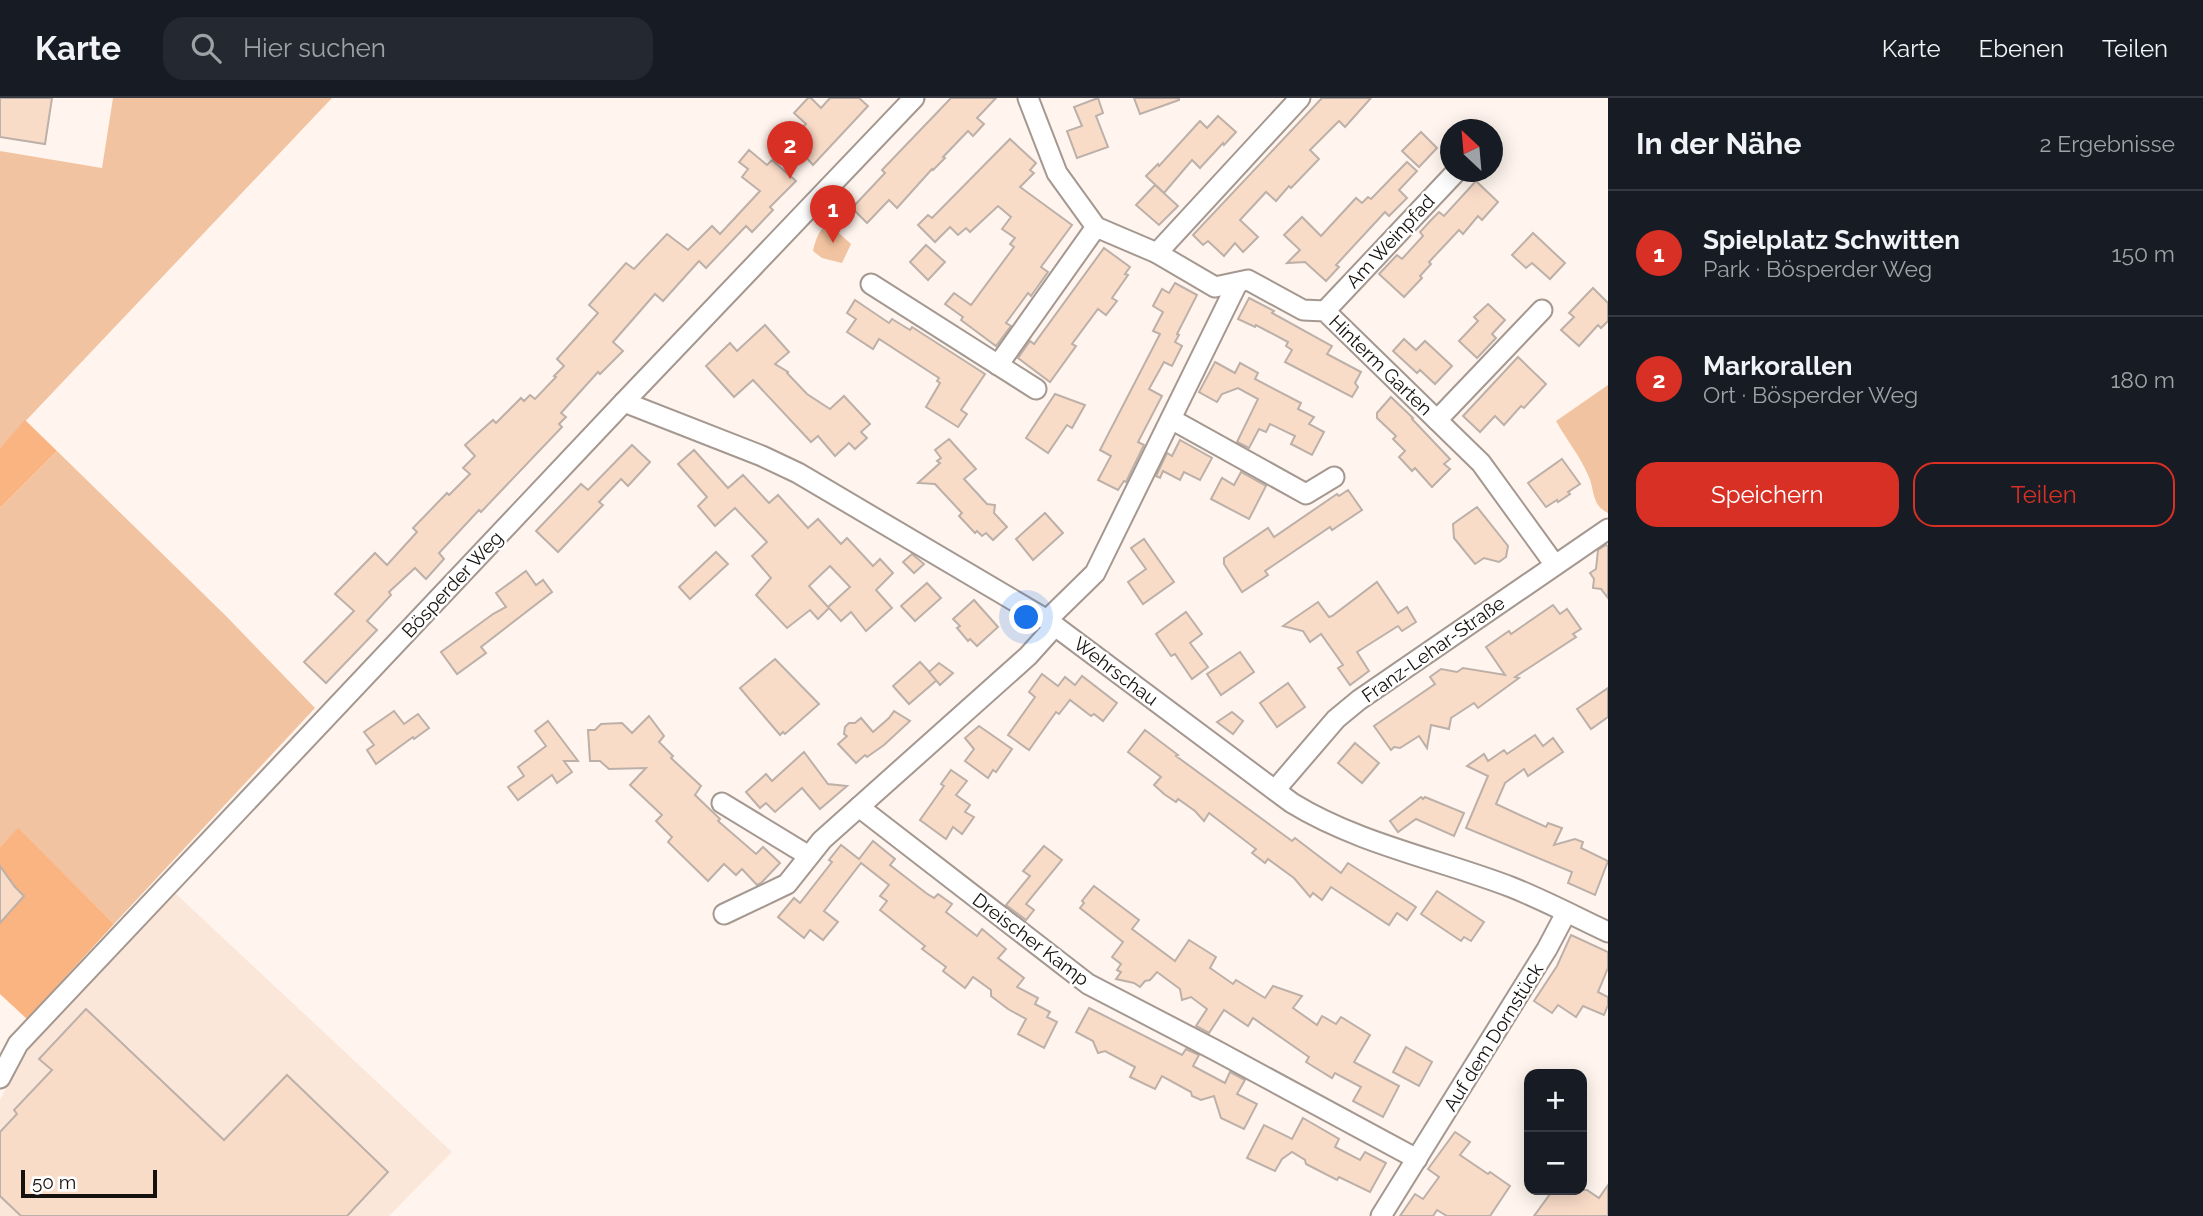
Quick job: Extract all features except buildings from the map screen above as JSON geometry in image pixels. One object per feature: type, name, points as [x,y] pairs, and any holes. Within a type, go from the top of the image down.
[{"type":"street","name":"Bösperder Weg","points":[[0,1078],[18,1044],[914,98]]},
{"type":"street","points":[[998,365],[1096,227],[1057,173],[1028,98]]},
{"type":"street","points":[[1157,253],[1300,98]]},
{"type":"street","name":"Am Weinpfad","points":[[1325,311],[1447,182]]},
{"type":"street","name":"Hinterm Garten","points":[[1096,227],[1157,253],[1215,287],[1248,280],[1303,310],[1325,311],[1481,463],[1555,565]]},
{"type":"street","points":[[871,284],[1036,389]]},
{"type":"street","points":[[724,914],[787,884],[822,840],[1028,656],[1051,623],[1095,573],[1237,284]]},
{"type":"street","points":[[1437,419],[1542,310]]},
{"type":"street","name":"Wehrschau","points":[[624,402],[798,473],[1051,623],[1318,819],[1350,833],[1511,888],[1608,932]]},
{"type":"street","points":[[1171,419],[1306,494],[1334,477]]},
{"type":"street","name":"Franz-Lehar-Straße","points":[[1275,790],[1336,719],[1608,528]]},
{"type":"street","points":[[722,803],[809,856]]},
{"type":"street","name":"Dreischer Kamp","points":[[859,807],[1088,984],[1416,1159]]},
{"type":"street","name":"Auf dem Dornstück","points":[[1381,1216],[1547,949],[1566,913]]},
{"type":"shaded area","points":[[113,98],[332,98],[0,448],[0,151],[102,168]]},
{"type":"shaded area","points":[[827,225],[851,244],[842,263],[822,258],[813,251],[819,233]]},
{"type":"shaded area","points":[[1608,385],[1608,513],[1596,501],[1585,468],[1556,421]]},
{"type":"shaded area","points":[[25,420],[57,451],[0,508],[0,448]]},
{"type":"shaded area","points":[[57,451],[225,615],[315,708],[114,924],[18,829],[0,847],[0,508]]},
{"type":"shaded area","points":[[18,828],[114,924],[27,1019],[0,994],[0,847]]},
{"type":"shaded area","points":[[173,891],[452,1152],[389,1216],[0,1216],[0,1100],[14,1072],[33,1043]]},
{"type":"place","name":"Markorallen","points":[[790,179]]},
{"type":"place","name":"Spielplatz Schwitten","points":[[833,243]]}]
